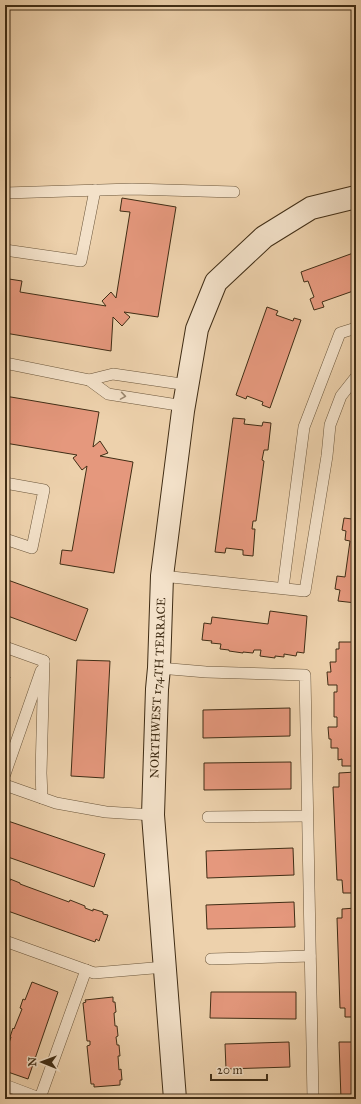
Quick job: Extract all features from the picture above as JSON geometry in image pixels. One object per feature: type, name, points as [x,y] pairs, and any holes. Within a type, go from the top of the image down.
[{"type":"street","name":"NORTHWEST 174TH TERRACE","points":[[175,1099],[153,815],[162,576],[186,396],[197,329],[216,282],[264,237],[311,208],[356,197]]},
{"type":"lane","points":[[5,193],[132,189],[234,192]]},
{"type":"lane","points":[[5,250],[81,261],[95,190]]},
{"type":"lane","points":[[283,588],[304,427],[340,333],[356,328]]},
{"type":"lane","points":[[5,363],[89,380],[108,394],[186,396]]},
{"type":"lane","points":[[89,380],[113,374],[186,396]]},
{"type":"lane","points":[[162,576],[305,591],[327,456],[330,425],[341,396],[356,377]]},
{"type":"lane","points":[[5,483],[44,490],[32,548],[5,538]]},
{"type":"lane","points":[[5,647],[44,661]]},
{"type":"lane","points":[[5,774],[44,661]]},
{"type":"lane","points":[[42,798],[41,773],[44,661]]},
{"type":"lane","points":[[159,668],[206,672],[304,675],[313,1099]]},
{"type":"lane","points":[[5,784],[56,803],[106,812],[153,815]]},
{"type":"lane","points":[[208,817],[307,816]]},
{"type":"lane","points":[[5,941],[94,973],[165,967]]},
{"type":"lane","points":[[211,959],[310,956]]},
{"type":"lane","points":[[5,1086],[41,1099],[86,970]]},
{"type":"building","points":[[356,5],[356,8],[346,6]]},
{"type":"building","points":[[122,198],[176,207],[158,317],[124,312],[130,317],[122,326],[113,317],[111,351],[5,333],[5,300],[9,279],[22,281],[20,292],[106,306],[102,301],[111,292],[116,298],[130,212],[120,211]]},
{"type":"building","points":[[356,252],[356,290],[322,302],[324,307],[314,310],[310,299],[314,297],[308,281],[304,282],[301,272]]},
{"type":"building","points":[[267,307],[278,311],[276,315],[293,321],[294,318],[301,320],[270,408],[262,405],[263,402],[247,396],[246,399],[236,395]]},
{"type":"building","points":[[5,396],[99,412],[93,447],[100,441],[108,453],[100,456],[133,462],[114,573],[60,564],[62,550],[72,551],[87,466],[82,470],[73,458],[77,455],[5,443]]},
{"type":"building","points":[[233,418],[245,419],[244,424],[262,426],[263,422],[271,423],[268,450],[264,450],[262,460],[264,461],[256,521],[253,521],[252,529],[255,529],[253,556],[243,555],[243,550],[226,548],[225,553],[215,552]]},
{"type":"building","points":[[356,492],[356,603],[338,601],[340,590],[335,589],[337,576],[345,577],[350,541],[345,540],[346,531],[342,530],[344,518],[352,519]]},
{"type":"building","points":[[5,579],[88,609],[76,641],[5,615]]},
{"type":"building","points":[[270,611],[307,616],[304,653],[297,652],[296,656],[284,654],[284,657],[275,656],[275,658],[260,656],[261,650],[254,650],[253,653],[243,653],[220,649],[221,644],[202,640],[204,623],[211,624],[212,617],[268,624]]},
{"type":"building","points":[[339,642],[355,642],[356,648],[356,766],[342,766],[342,759],[338,760],[338,748],[331,748],[331,739],[329,739],[328,727],[337,727],[337,717],[334,717],[334,692],[337,692],[337,685],[328,685],[327,672],[331,672],[330,662],[336,662],[336,649],[339,649]]},
{"type":"building","points":[[77,660],[110,661],[104,778],[71,776]]},
{"type":"building","points":[[5,675],[10,677],[5,692]]},
{"type":"building","points":[[290,708],[290,736],[203,738],[203,710]]},
{"type":"building","points":[[291,762],[291,789],[204,790],[204,763]]},
{"type":"building","points":[[356,772],[356,893],[343,893],[342,880],[337,880],[333,787],[339,787],[339,773]]},
{"type":"building","points":[[5,820],[105,854],[94,887],[5,856]]},
{"type":"building","points":[[293,848],[294,875],[207,878],[206,851]]},
{"type":"building","points":[[5,879],[10,881],[10,879],[69,902],[70,900],[93,911],[93,909],[108,915],[99,941],[96,939],[95,942],[5,910]]},
{"type":"building","points":[[294,902],[295,927],[207,929],[206,905]]},
{"type":"building","points":[[356,908],[356,1017],[345,1017],[345,1008],[340,1008],[337,918],[342,918],[342,909]]},
{"type":"building","points":[[5,972],[9,973],[5,983]]},
{"type":"building","points":[[32,982],[58,992],[28,1079],[5,1071],[5,1056],[13,1028],[14,1029],[22,1009],[20,1008],[23,999],[25,1000]]},
{"type":"building","points":[[211,992],[296,992],[296,1019],[210,1018]]},
{"type":"building","points":[[113,997],[116,1012],[114,1013],[115,1026],[117,1026],[118,1036],[116,1037],[117,1045],[119,1045],[120,1056],[118,1056],[119,1070],[121,1069],[122,1080],[120,1080],[120,1085],[94,1087],[94,1084],[91,1084],[87,1046],[90,1045],[90,1041],[87,1041],[83,1003],[86,1002],[85,1000]]},
{"type":"building","points":[[289,1042],[290,1067],[226,1069],[225,1044]]},
{"type":"building","points":[[339,1042],[356,1042],[356,1099],[341,1099]]}]
